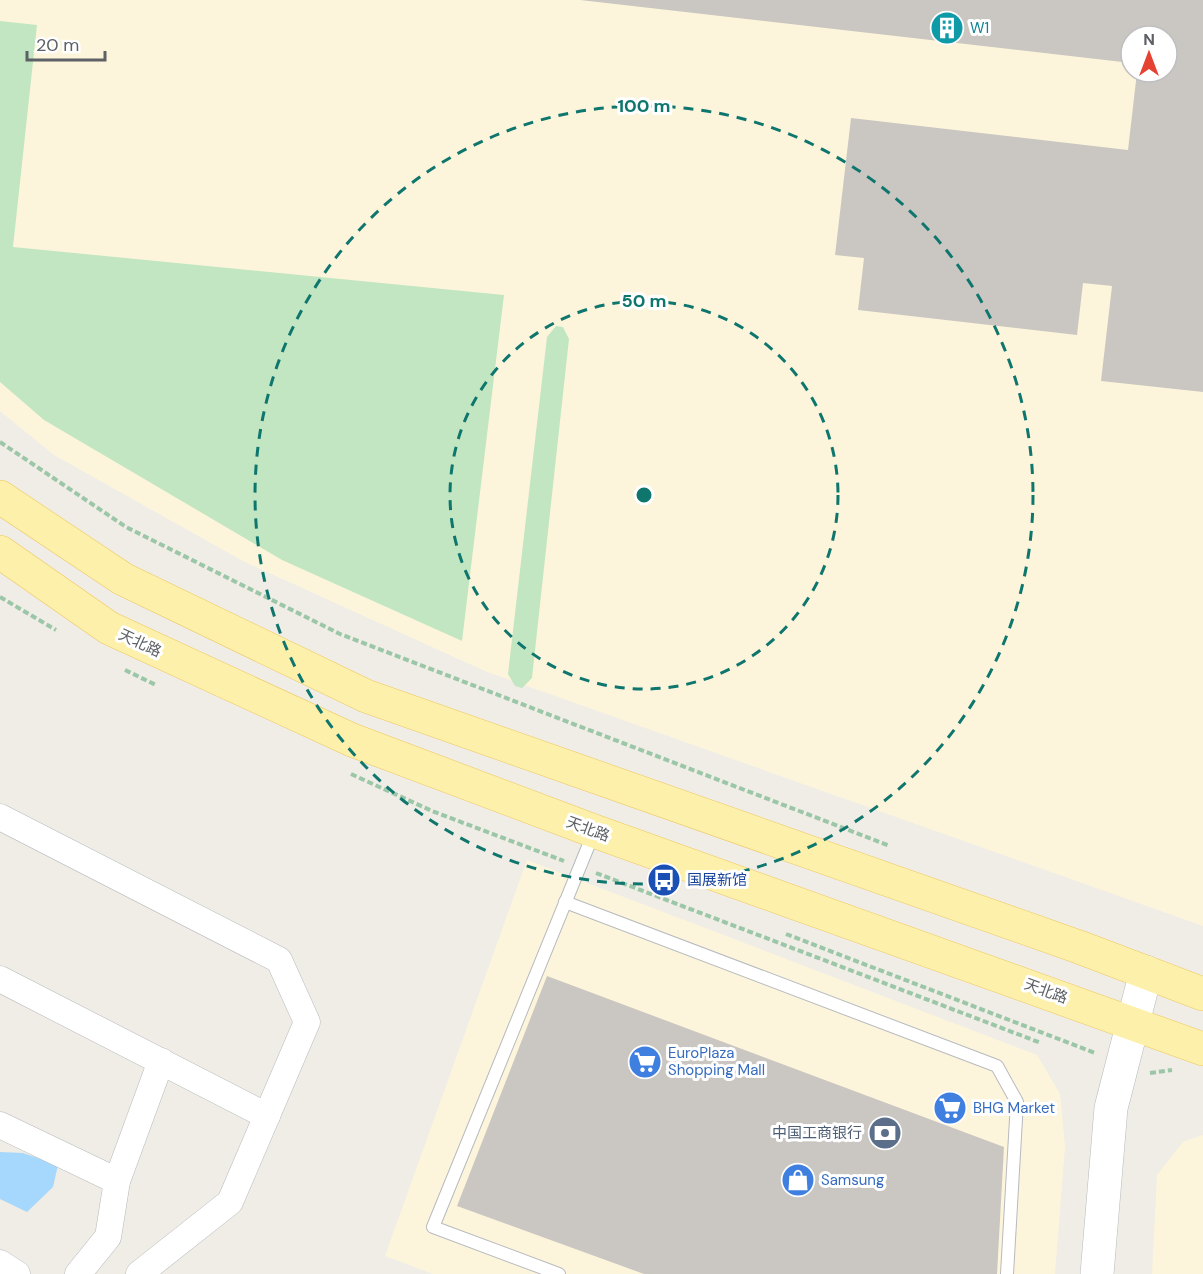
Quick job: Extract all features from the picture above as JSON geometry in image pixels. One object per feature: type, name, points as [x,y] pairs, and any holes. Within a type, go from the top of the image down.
[{"type":"main road","points":[[0,497],[123,579],[366,696],[1203,994]]},
{"type":"main road","name":"天北路","points":[[0,552],[119,633],[352,740],[594,831],[1203,1049]]},
{"type":"street","points":[[0,817],[279,960],[307,1022],[230,1202],[139,1274]]},
{"type":"street","points":[[1096,1274],[1111,1108],[1146,972]]},
{"type":"street","points":[[0,979],[267,1116]]},
{"type":"street","points":[[78,1274],[108,1237],[117,1180],[161,1061]]},
{"type":"street","points":[[0,1125],[117,1180]]},
{"type":"street","points":[[0,1263],[16,1274]]},
{"type":"lane","points":[[559,1274],[434,1227],[594,831]]},
{"type":"lane","points":[[565,902],[997,1066],[1017,1102],[1008,1274]]},
{"type":"path","points":[[0,442],[126,527],[340,634],[895,848]]},
{"type":"shaded area","points":[[0,0],[1203,0],[1203,926],[485,671],[243,561],[54,455],[0,411]]},
{"type":"shaded area","points":[[527,860],[1037,1055],[1060,1094],[1065,1146],[1055,1274],[433,1274],[385,1256]]},
{"type":"shaded area","points":[[1203,1135],[1203,1274],[1152,1274],[1157,1175],[1183,1142]]},
{"type":"green space","points":[[0,21],[37,25],[13,247],[504,295],[462,641],[282,560],[44,420],[0,382]]},
{"type":"green space","points":[[556,326],[563,327],[569,339],[532,678],[522,688],[515,686],[508,674],[547,337]]},
{"type":"water","points":[[0,1152],[23,1153],[58,1165],[53,1187],[27,1212],[0,1199]]},
{"type":"building","points":[[580,0],[1203,0],[1203,392],[1101,381],[1112,286],[1083,283],[1077,335],[858,310],[864,258],[835,255],[851,118],[1128,150],[1136,84],[1179,84],[1179,24],[1119,24],[1119,62]]},
{"type":"building","name":"EuroPlaza Shopping Mall","points":[[547,976],[1004,1147],[997,1274],[644,1274],[457,1206]]},
{"type":"place","name":"W1","points":[[947,28]]},
{"type":"place","name":"国展新馆","points":[[664,880]]},
{"type":"place","name":"EuroPlaza Shopping Mall","points":[[645,1062]]},
{"type":"place","name":"BHG Market","points":[[950,1108]]},
{"type":"place","name":"中国工商银行","points":[[885,1133]]},
{"type":"place","name":"Samsung","points":[[798,1180]]}]
